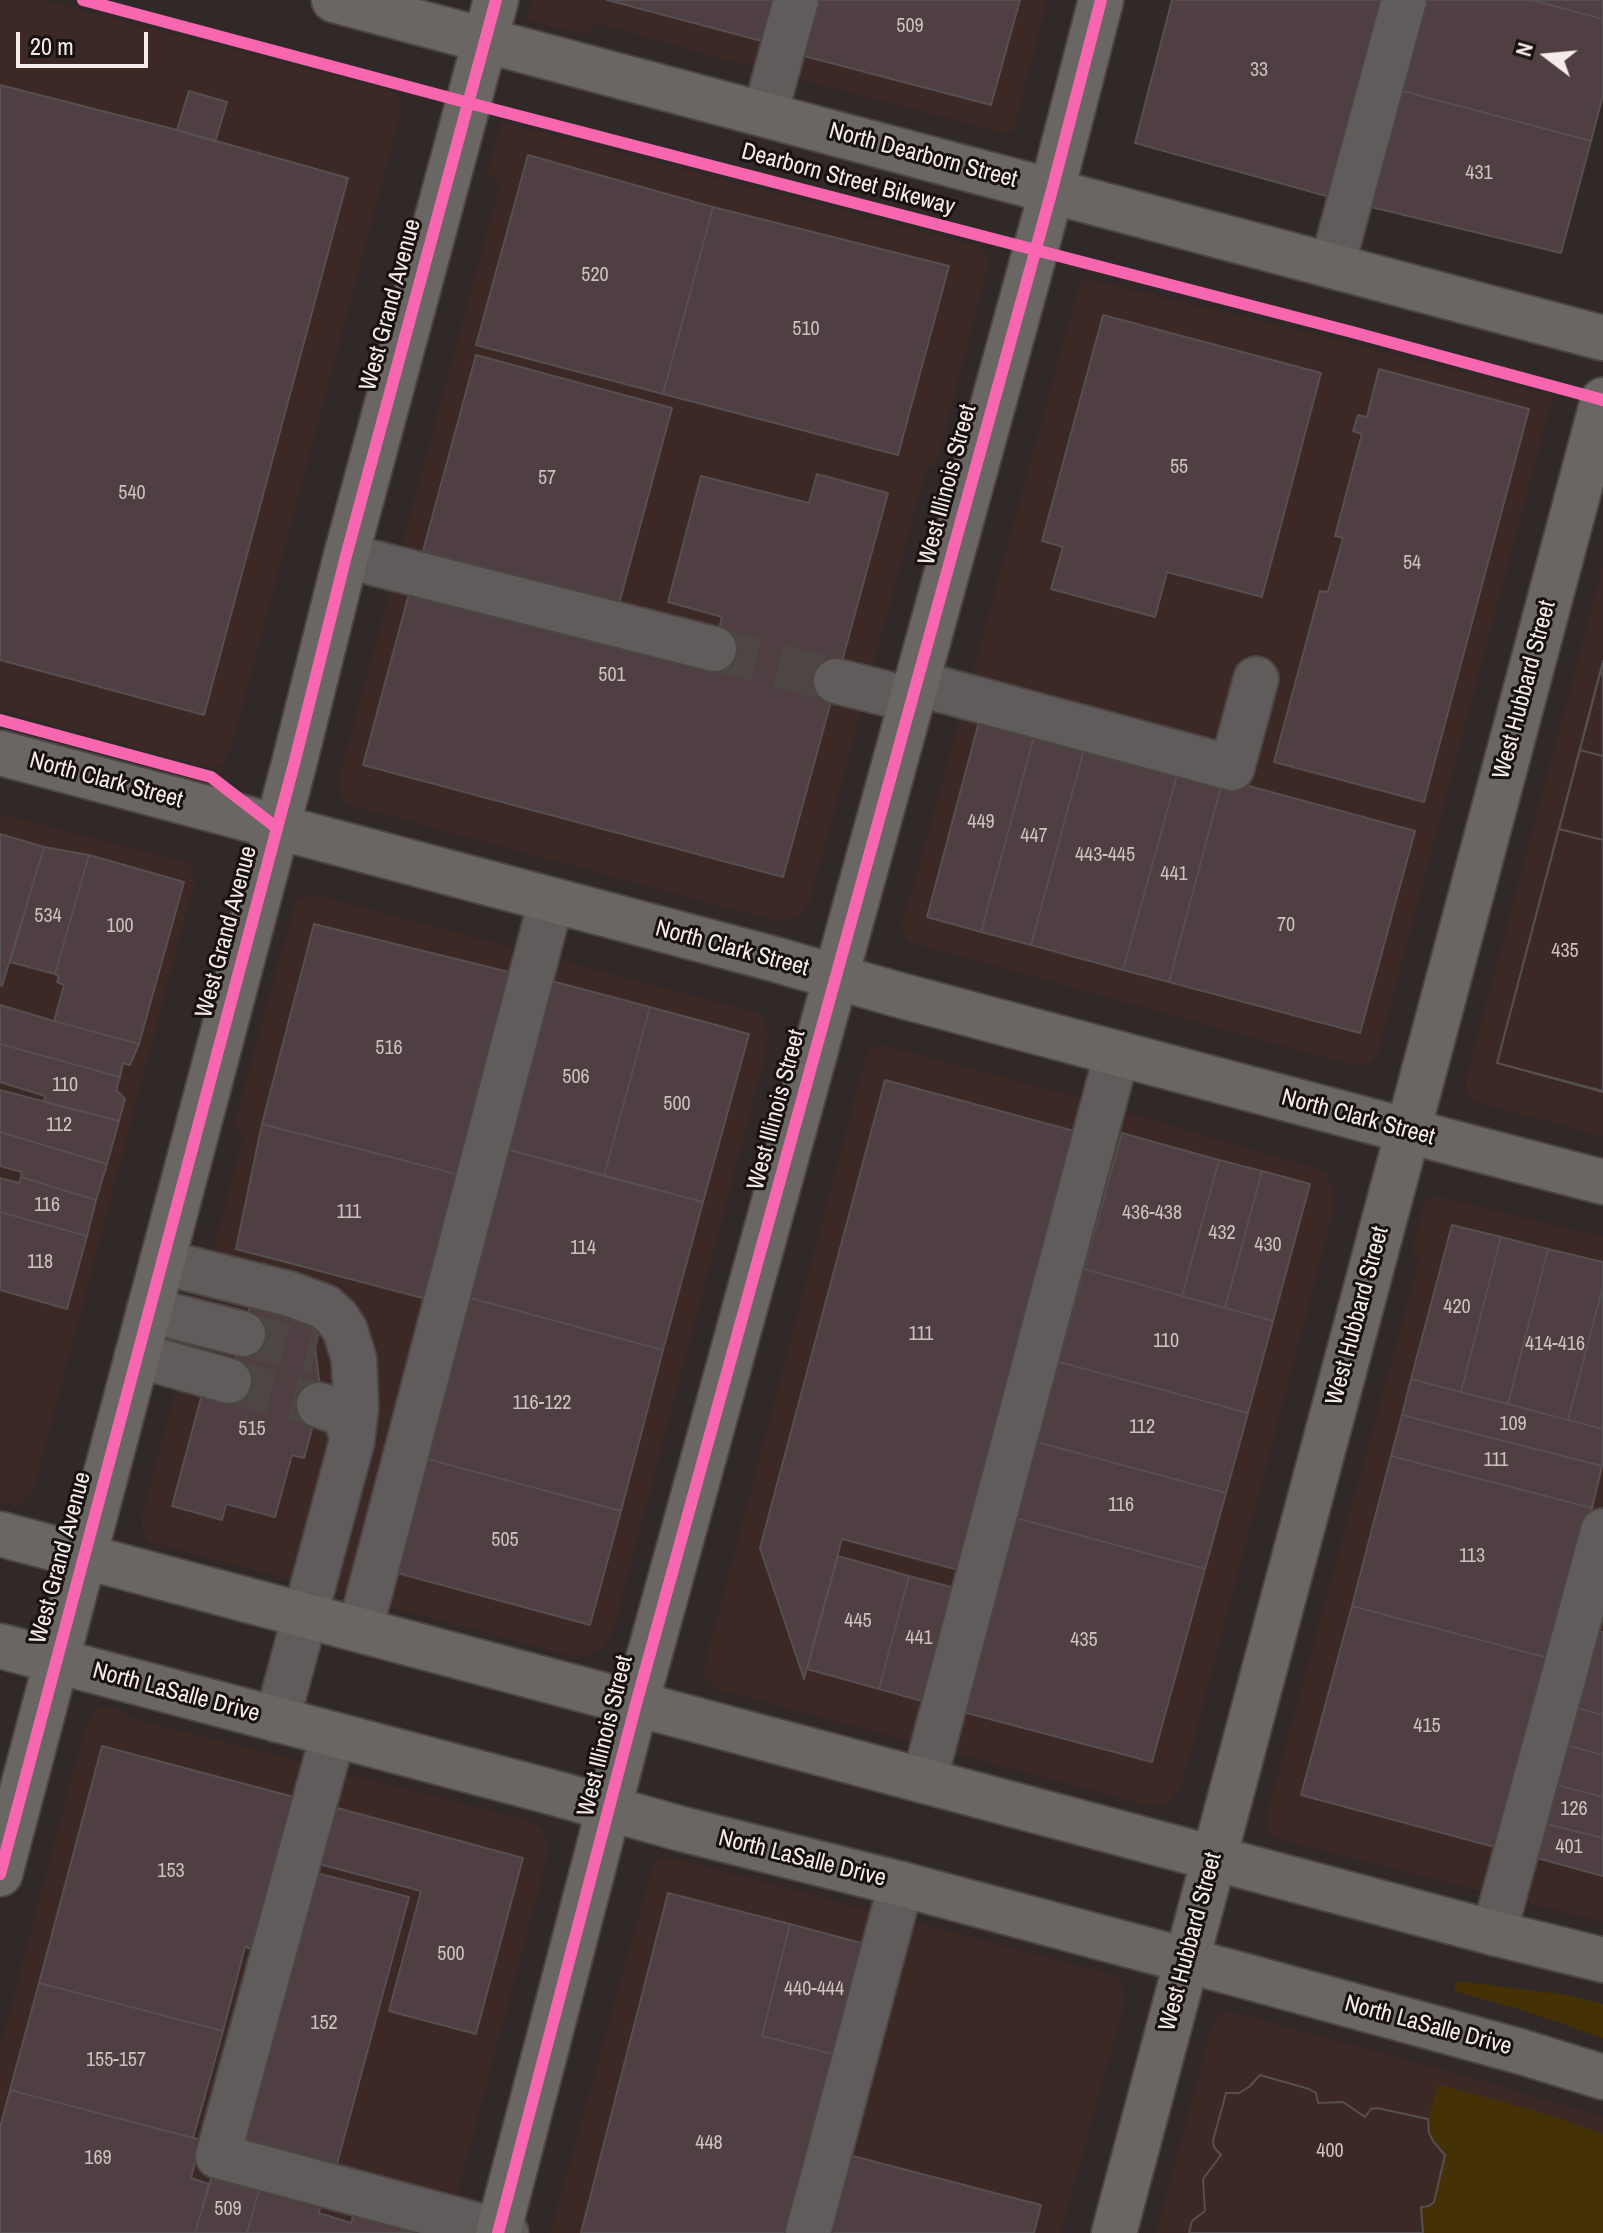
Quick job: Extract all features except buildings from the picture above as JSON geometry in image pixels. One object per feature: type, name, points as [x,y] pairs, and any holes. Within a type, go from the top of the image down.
[{"type":"main road","name":"North Dearborn Street","points":[[334,0],[491,20],[765,114],[1603,338]]},
{"type":"main road","name":"West Illinois Street","points":[[501,2232],[636,1704],[1052,190],[1101,0]]},
{"type":"main road","name":"West Grand Avenue","points":[[0,1874],[346,556],[491,20]]},
{"type":"main road","name":"West Hubbard Street","points":[[1114,2233],[1603,400]]},
{"type":"main road","name":"North Clark Street","points":[[0,753],[1603,1182]]},
{"type":"main road","points":[[0,1534],[1603,1960]]},
{"type":"main road","name":"North LaSalle Drive","points":[[0,1646],[901,1884],[1522,2052],[1603,2077]]},
{"type":"lane","points":[[765,114],[796,0]]},
{"type":"lane","points":[[1332,266],[1404,0]]},
{"type":"lane","points":[[346,556],[714,649]]},
{"type":"lane","points":[[836,681],[914,692],[1232,768],[1256,679]]},
{"type":"lane","points":[[360,1630],[551,901]]},
{"type":"lane","points":[[924,1781],[1117,1053]]},
{"type":"lane","points":[[150,1309],[290,1294],[325,1307],[345,1330],[335,1379],[305,1616],[277,1720]]},
{"type":"lane","points":[[150,1309],[240,1345],[150,1309]]},
{"type":"lane","points":[[1494,1933],[1603,1531]]},
{"type":"lane","points":[[333,1735],[218,2156],[501,2232]]},
{"type":"lane","points":[[808,2233],[901,1884]]},
{"type":"shaded area","points":[[0,0],[42,0],[389,90],[400,99],[399,120],[232,746],[223,762],[213,767],[0,710]]},
{"type":"shaded area","points":[[531,0],[1047,0],[1014,130],[1008,134],[599,24],[585,35],[526,20]]},
{"type":"shaded area","points":[[501,122],[966,243],[987,254],[989,263],[936,466],[927,466],[810,901],[798,916],[778,922],[352,806],[344,801],[340,793],[339,778],[500,183],[487,173]]},
{"type":"shaded area","points":[[1093,280],[1553,396],[1378,1053],[1368,1063],[1354,1066],[912,943],[905,936],[901,923],[1078,289],[1084,281]]},
{"type":"shaded area","points":[[1603,566],[1603,1137],[1475,1102],[1466,1093],[1466,1079]]},
{"type":"shaded area","points":[[0,814],[189,863],[195,880],[34,1489],[17,1505],[0,1503]]},
{"type":"shaded area","points":[[317,895],[758,1013],[765,1021],[765,1057],[612,1635],[604,1647],[588,1655],[571,1656],[150,1542],[142,1533],[142,1515],[244,1134],[233,1127],[296,901]]},
{"type":"shaded area","points":[[874,1046],[887,1046],[1058,1092],[1325,1171],[1333,1187],[1334,1210],[1182,1785],[1170,1802],[1154,1807],[716,1689],[705,1680],[705,1663],[864,1063]]},
{"type":"shaded area","points":[[1436,1196],[1603,1237],[1603,1922],[1281,1840],[1269,1834],[1266,1826],[1267,1813],[1419,1261],[1412,1250],[1422,1210],[1427,1200]]},
{"type":"shaded area","points":[[107,1706],[132,1718],[526,1820],[541,1828],[548,1840],[548,1855],[447,2233],[0,2233],[0,2047],[85,1727],[96,1710]]},
{"type":"shaded area","points":[[669,1857],[1110,1974],[1119,1980],[1124,1992],[1124,2005],[1061,2233],[550,2233],[652,1868],[658,1859]]},
{"type":"shaded area","points":[[1457,1981],[1567,1995],[1603,2004],[1603,2038],[1454,1991]]},
{"type":"shaded area","points":[[1224,2011],[1481,2080],[1603,2117],[1603,2233],[1156,2233],[1211,2029],[1216,2017]]},
{"type":"shaded area","points":[[1438,2085],[1530,2109],[1603,2134],[1603,2233],[1423,2233],[1421,2207],[1434,2202],[1445,2155],[1429,2133],[1428,2119]]},
{"type":"tunnel","points":[[714,649],[836,681]]},
{"type":"tunnel","points":[[243,1334],[315,1353]]},
{"type":"tunnel","points":[[229,1381],[319,1405]]},
{"type":"cycle path","name":"Dearborn Street Bikeway","points":[[83,0],[1603,400]]},
{"type":"cycle path","points":[[0,1874],[294,764],[346,556],[496,0]]},
{"type":"cycle path","points":[[498,2233],[636,1704],[1052,190],[1101,0]]},
{"type":"cycle path","points":[[0,720],[211,777],[277,828]]}]
